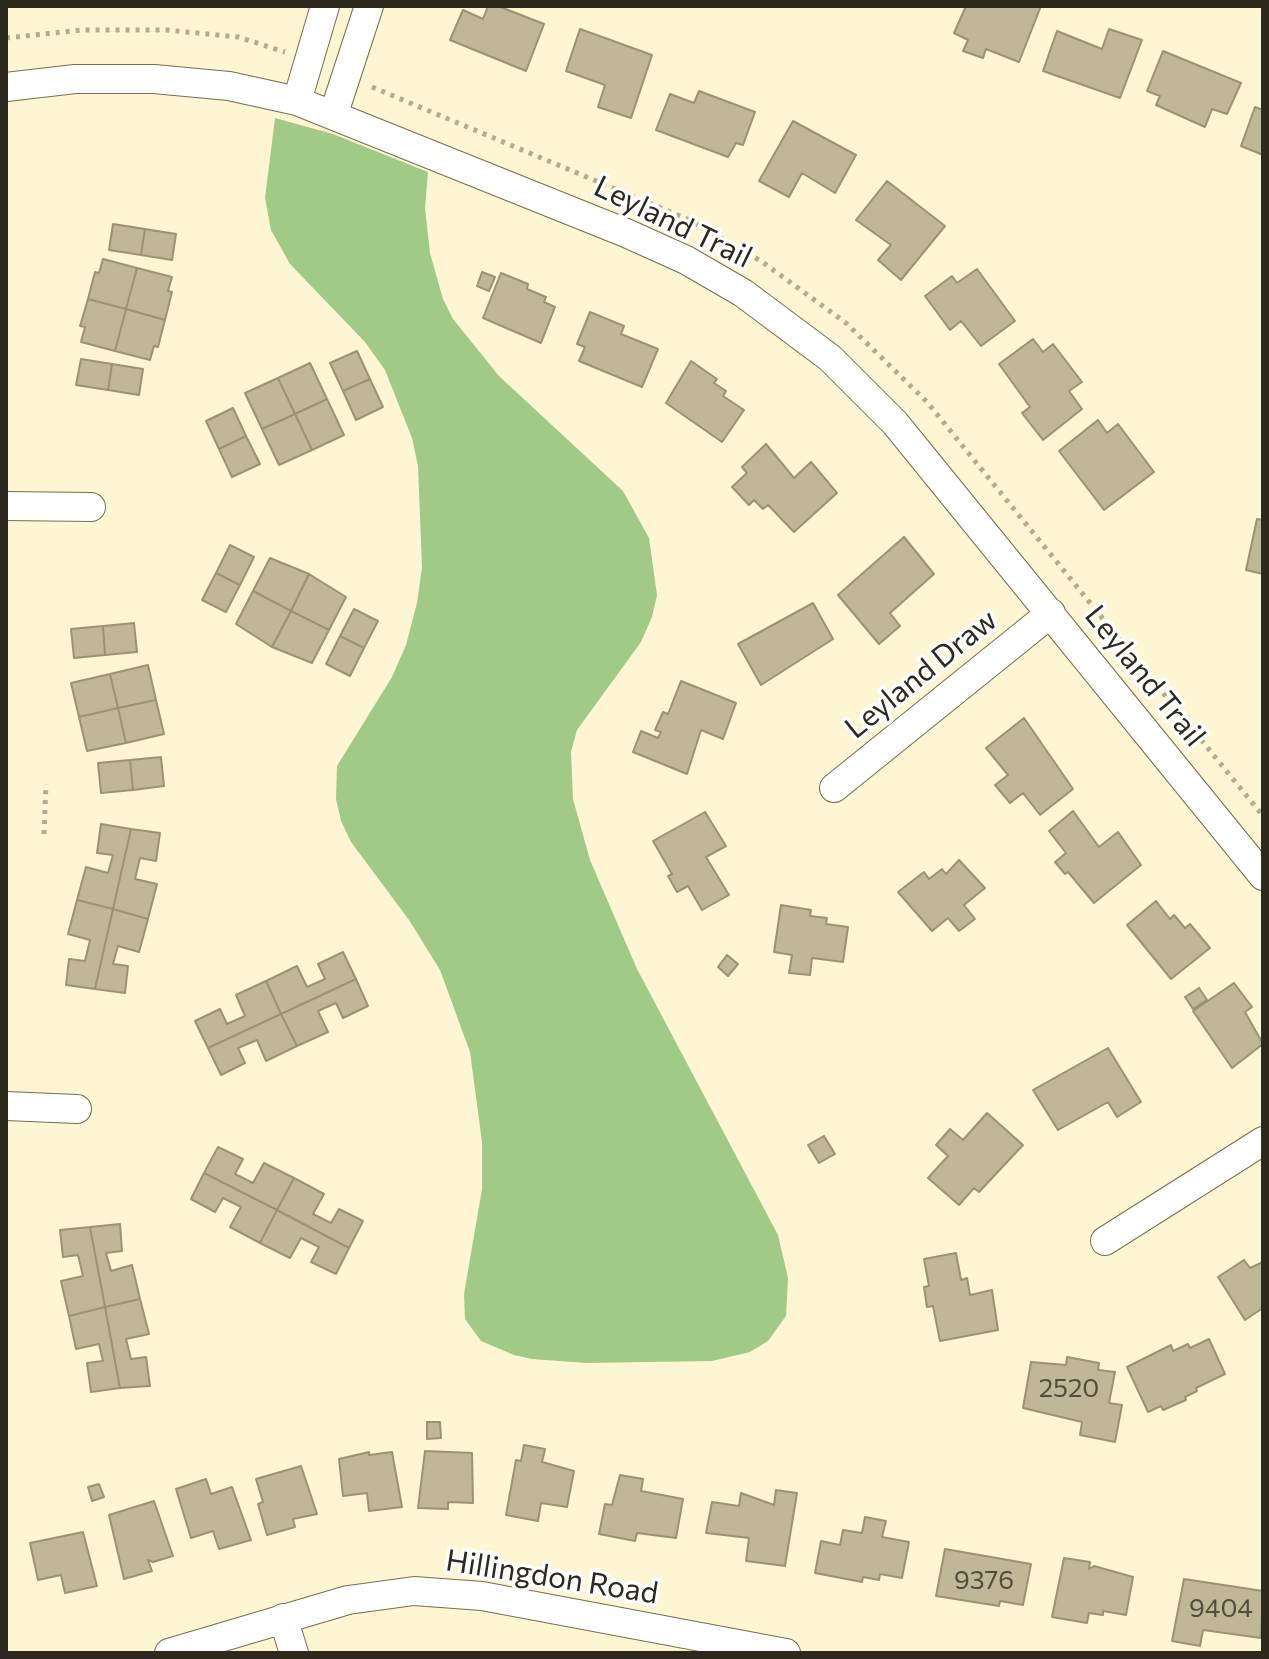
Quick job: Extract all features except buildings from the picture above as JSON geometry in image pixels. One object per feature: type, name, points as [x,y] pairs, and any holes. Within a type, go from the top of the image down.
[{"type":"street","points":[[297,101],[325,6]]},
{"type":"street","points":[[334,113],[369,6]]},
{"type":"street","name":"Leyland Trail","points":[[6,87],[75,79],[154,79],[229,86],[297,101],[334,113],[647,242],[703,269],[765,307],[830,358],[881,407],[1263,876]]},
{"type":"street","points":[[6,506],[91,507]]},
{"type":"street","name":"Leyland Draw","points":[[834,788],[1051,613]]},
{"type":"street","points":[[6,1106],[77,1109]]},
{"type":"street","points":[[1105,1241],[1263,1141]]},
{"type":"street","name":"Hillingdon Road","points":[[169,1653],[283,1618],[376,1594],[439,1592],[786,1653]]},
{"type":"street","points":[[283,1618],[294,1653]]},
{"type":"path","points":[[6,38],[81,30],[166,30],[238,37],[284,52]]},
{"type":"path","points":[[44,834],[46,784]]},
{"type":"green space","points":[[275,118],[333,134],[428,172],[425,208],[430,253],[443,299],[453,319],[499,376],[623,491],[649,538],[657,595],[652,617],[641,642],[577,730],[571,752],[573,799],[590,860],[637,969],[778,1235],[788,1278],[786,1316],[768,1341],[750,1352],[712,1361],[587,1363],[532,1359],[481,1341],[465,1319],[464,1294],[482,1189],[482,1142],[470,1052],[440,970],[409,920],[351,842],[341,821],[336,799],[337,766],[392,677],[406,645],[417,603],[422,567],[418,466],[412,438],[385,370],[365,342],[290,264],[271,230],[265,198]]}]
